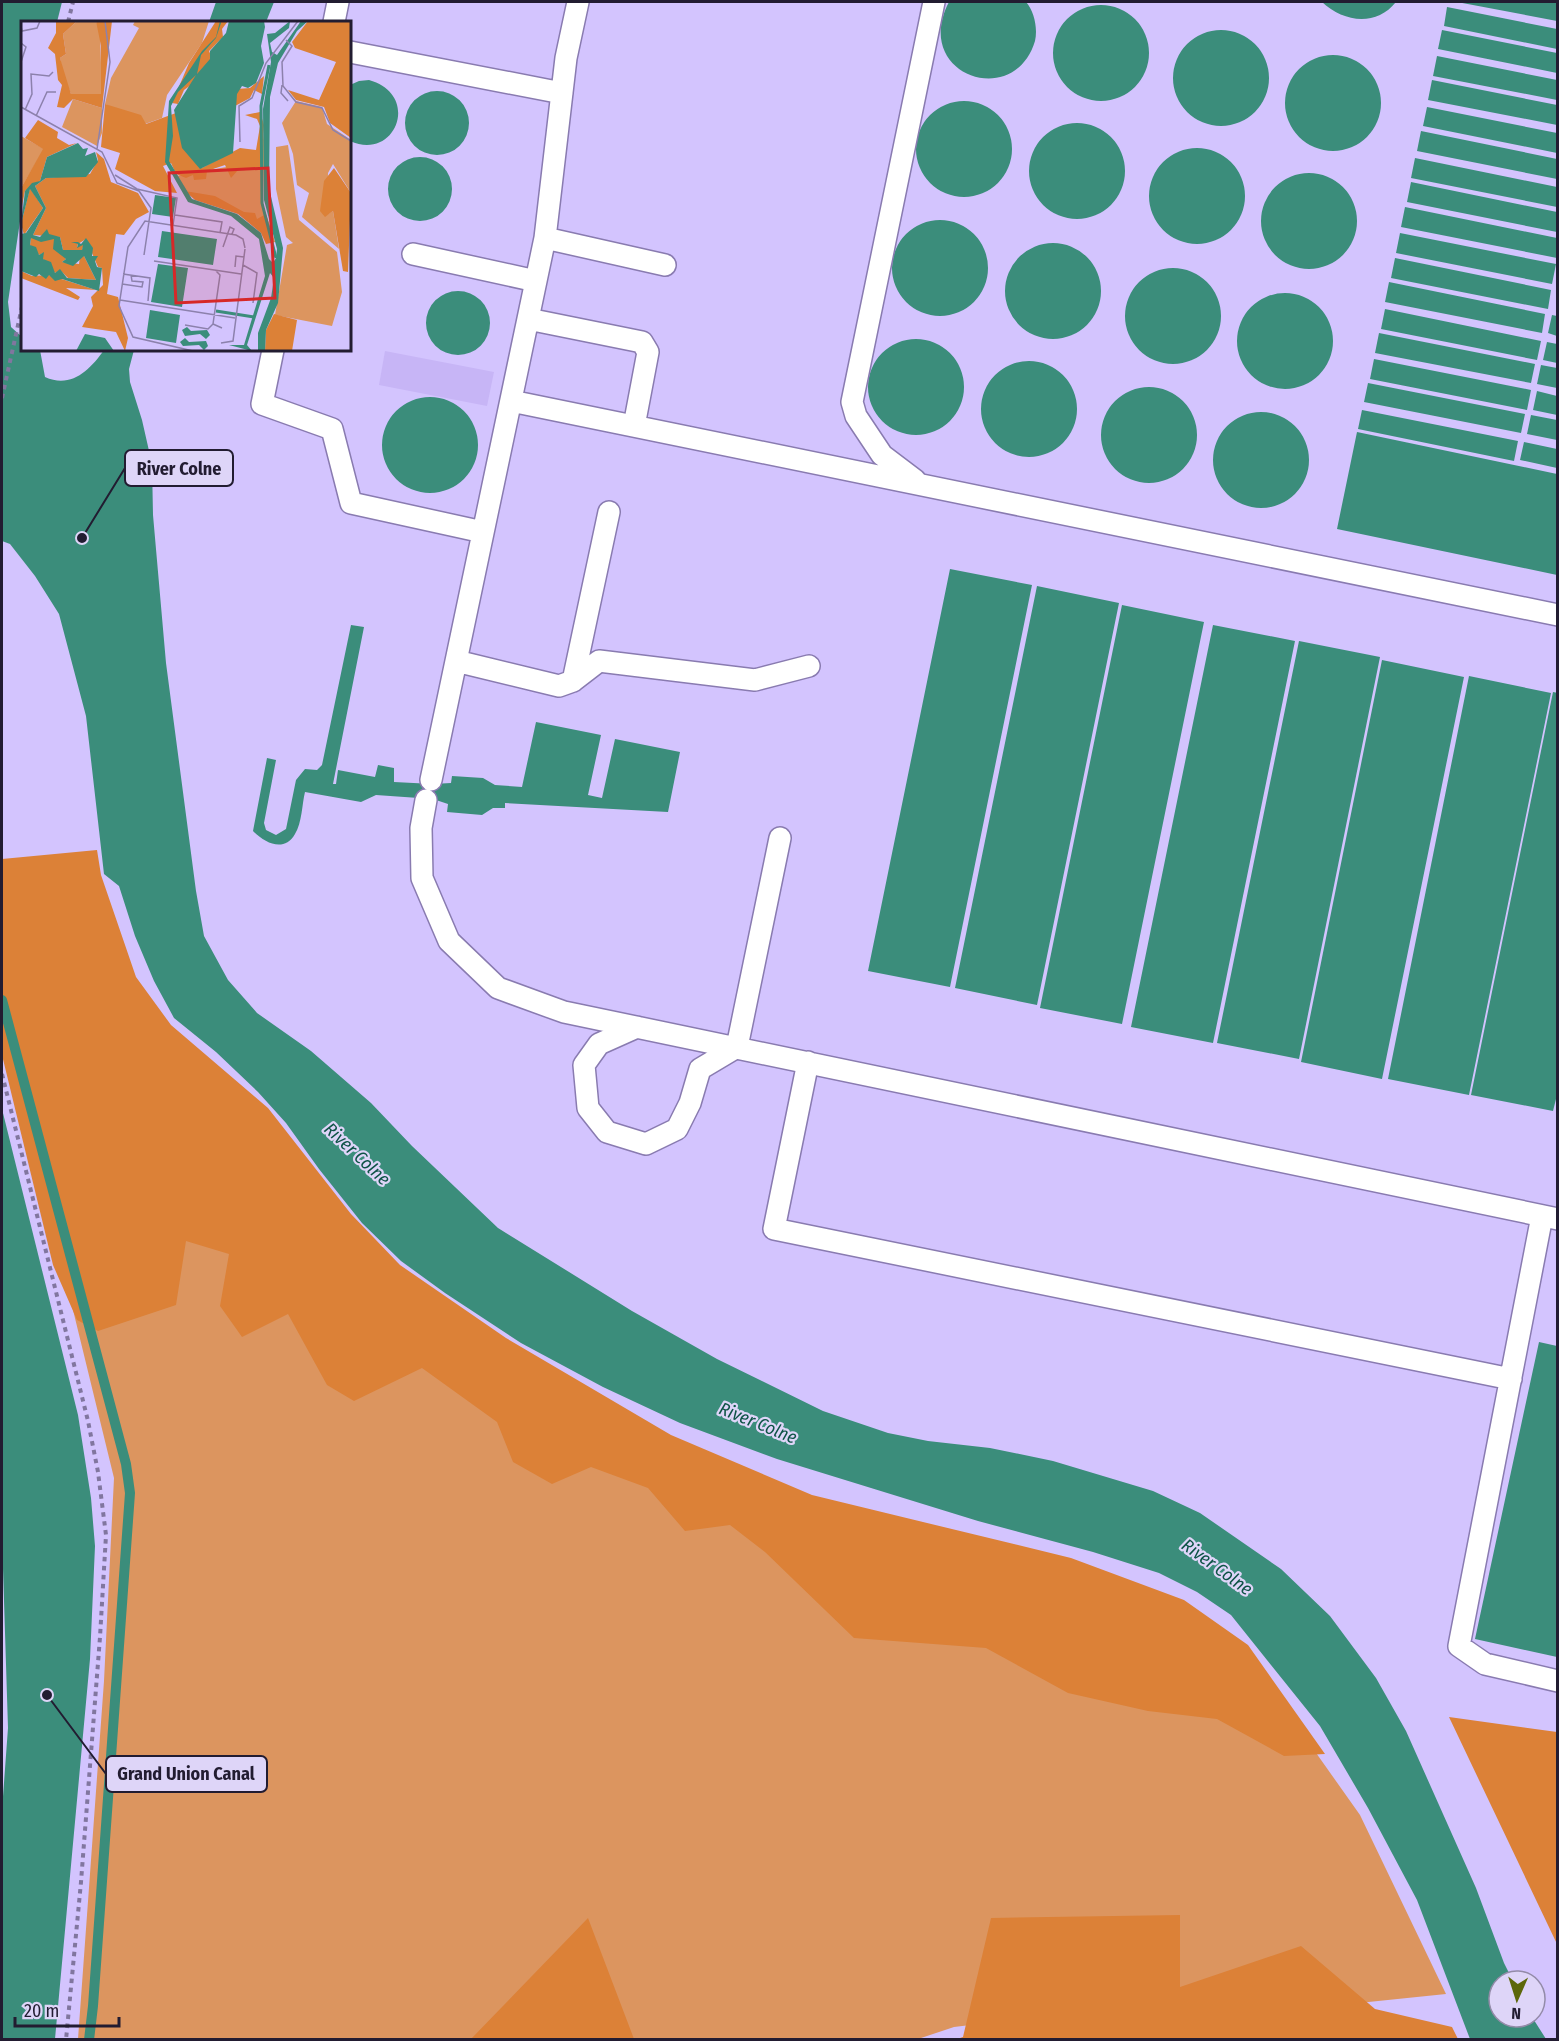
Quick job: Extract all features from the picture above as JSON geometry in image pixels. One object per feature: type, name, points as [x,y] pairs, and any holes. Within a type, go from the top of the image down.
[{"type":"lane","points":[[334,21],[338,2]]},
{"type":"lane","points":[[431,780],[545,238],[566,58],[578,2]]},
{"type":"lane","points":[[921,484],[882,455],[856,416],[852,402],[934,2]]},
{"type":"lane","points":[[351,52],[562,93]]},
{"type":"lane","points":[[545,238],[665,265]]},
{"type":"lane","points":[[412,254],[536,281]]},
{"type":"lane","points":[[528,319],[642,342],[648,352],[634,426]]},
{"type":"lane","points":[[273,351],[262,404],[332,429],[351,503],[483,531]]},
{"type":"lane","points":[[511,400],[1557,615]]},
{"type":"lane","points":[[573,681],[609,512]]},
{"type":"lane","points":[[456,661],[559,686],[573,681],[598,661],[755,681],[809,666]]},
{"type":"lane","points":[[426,800],[421,828],[422,878],[449,941],[498,988],[564,1012],[1550,1218],[1511,1379],[1459,1646],[1485,1664],[1557,1681]]},
{"type":"lane","points":[[637,1027],[599,1044],[584,1065],[588,1108],[607,1132],[646,1144],[677,1129],[690,1103],[700,1069],[737,1047],[780,838]]},
{"type":"lane","points":[[808,1062],[774,1228],[1511,1379]]},
{"type":"path","points":[[68,21],[74,2]]},
{"type":"path","points":[[2,398],[21,312]]},
{"type":"path","points":[[2,1074],[88,1421],[98,1472],[106,1535],[87,1800],[66,2040]]},
{"type":"shaded area","points":[[385,351],[494,372],[487,406],[379,385]]},
{"type":"shaded area","points":[[97,850],[101,875],[136,977],[171,1025],[268,1108],[351,1214],[400,1265],[506,1338],[671,1435],[812,1495],[1071,1558],[1184,1600],[1248,1645],[1325,1754],[1284,1756],[1217,1719],[1148,1711],[1068,1693],[986,1648],[854,1638],[765,1552],[730,1525],[685,1531],[648,1488],[591,1467],[552,1484],[513,1462],[497,1422],[422,1368],[354,1401],[327,1385],[288,1314],[242,1337],[220,1306],[229,1254],[186,1241],[176,1305],[98,1331],[77,1320],[53,1265],[2,1055],[2,859]]},
{"type":"shaded area","points":[[2,861],[177,1228],[1314,1750],[1360,1815],[1446,1994],[1349,2004],[1160,2002],[954,2027],[915,2040],[78,2039],[104,1681],[114,1478],[2,1019]]},
{"type":"shaded area","points":[[1449,1717],[1557,1732],[1557,1944]]},
{"type":"shaded area","points":[[1180,1915],[1180,1987],[1301,1946],[1375,2009],[1452,2027],[1458,2039],[957,2039],[963,2037],[991,1918]]},
{"type":"shaded area","points":[[588,1918],[634,2039],[471,2039]]},
{"type":"water","points":[[2,2],[62,2],[57,21],[21,21],[21,215],[8,302],[11,327],[21,336],[21,351],[40,351],[45,377],[54,380],[63,381],[79,376],[103,351],[134,351],[129,369],[130,382],[152,464],[153,515],[166,663],[196,891],[204,936],[228,980],[257,1013],[311,1051],[371,1103],[412,1146],[498,1228],[632,1311],[717,1359],[823,1411],[888,1433],[928,1441],[990,1448],[1053,1461],[1153,1491],[1200,1513],[1281,1569],[1330,1616],[1376,1678],[1406,1731],[1476,1888],[1507,1969],[1487,1969],[1487,2029],[1540,2029],[1546,2039],[1470,2039],[1417,1900],[1368,1808],[1320,1726],[1231,1615],[1197,1592],[1159,1573],[1093,1552],[978,1521],[777,1459],[680,1423],[603,1387],[521,1343],[401,1261],[362,1223],[286,1123],[258,1092],[216,1052],[174,1018],[154,981],[135,936],[119,886],[104,874],[86,716],[59,614],[35,576],[10,544],[2,541]]},
{"type":"water","points":[[216,2],[274,2],[266,21],[209,21]]},
{"type":"water","points":[[949,2],[1026,2],[1036,25],[1036,36],[1024,62],[1007,75],[989,78],[970,75],[954,64],[943,48],[941,27]]},
{"type":"water","points":[[1322,2],[1396,2],[1379,15],[1359,19],[1340,14]]},
{"type":"water","points":[[1457,2],[1557,2],[1557,21]]},
{"type":"water","points":[[1101,5],[1119,9],[1135,19],[1145,35],[1149,53],[1145,71],[1135,87],[1119,97],[1101,101],[1083,97],[1067,87],[1057,71],[1053,53],[1057,35],[1067,19],[1083,9]]},
{"type":"water","points":[[1447,7],[1557,29],[1557,49],[1444,26]]},
{"type":"water","points":[[1221,30],[1239,34],[1255,44],[1265,60],[1269,78],[1265,96],[1255,112],[1239,122],[1221,126],[1203,122],[1187,112],[1177,96],[1173,78],[1177,60],[1187,44],[1203,34]]},
{"type":"water","points":[[1442,30],[1557,53],[1557,73],[1438,49]]},
{"type":"water","points":[[1333,55],[1351,59],[1367,69],[1377,85],[1381,103],[1377,121],[1367,137],[1351,147],[1333,151],[1315,147],[1299,137],[1289,121],[1285,103],[1289,85],[1299,69],[1315,59]]},
{"type":"water","points":[[1437,56],[1557,80],[1557,100],[1433,76]]},
{"type":"water","points":[[369,80],[385,88],[395,99],[398,111],[396,124],[390,135],[379,142],[366,145],[351,141],[351,85]]},
{"type":"water","points":[[1432,80],[1557,105],[1557,125],[1428,100]]},
{"type":"water","points":[[431,91],[443,91],[460,100],[467,111],[469,123],[467,135],[460,146],[443,155],[431,155],[419,150],[410,141],[405,129],[405,117],[410,105],[419,96]]},
{"type":"water","points":[[964,101],[982,105],[998,115],[1008,131],[1012,149],[1008,167],[998,183],[982,193],[964,197],[946,193],[930,183],[920,167],[916,149],[920,131],[930,115],[946,105]]},
{"type":"water","points":[[1427,107],[1557,133],[1557,153],[1423,126]]},
{"type":"water","points":[[1077,123],[1095,127],[1111,137],[1121,153],[1125,171],[1121,189],[1111,205],[1095,215],[1077,219],[1059,215],[1043,205],[1033,189],[1029,171],[1033,153],[1043,137],[1059,127]]},
{"type":"water","points":[[1421,131],[1557,159],[1557,179],[1417,151]]},
{"type":"water","points":[[1197,148],[1215,152],[1231,162],[1241,178],[1245,196],[1241,214],[1231,230],[1215,240],[1197,244],[1179,240],[1163,230],[1153,214],[1149,196],[1153,178],[1163,162],[1179,152]]},
{"type":"water","points":[[414,157],[426,157],[443,166],[450,177],[452,189],[450,201],[443,212],[426,221],[414,221],[402,216],[393,207],[388,195],[388,183],[393,171],[402,162]]},
{"type":"water","points":[[1415,158],[1557,187],[1557,207],[1411,178]]},
{"type":"water","points":[[1309,173],[1327,177],[1343,187],[1353,203],[1357,221],[1353,239],[1343,255],[1327,265],[1309,269],[1291,265],[1275,255],[1265,239],[1261,221],[1265,203],[1275,187],[1291,177]]},
{"type":"water","points":[[1411,182],[1557,212],[1557,232],[1407,202]]},
{"type":"water","points":[[1405,207],[1557,238],[1557,258],[1401,227]]},
{"type":"water","points":[[940,220],[958,224],[974,234],[984,250],[988,268],[984,286],[974,302],[958,312],[940,316],[922,312],[906,302],[896,286],[892,268],[896,250],[906,234],[922,224]]},
{"type":"water","points":[[1400,233],[1556,264],[1552,284],[1396,253]]},
{"type":"water","points":[[1053,243],[1071,247],[1087,257],[1097,273],[1101,291],[1097,309],[1087,325],[1071,335],[1053,339],[1035,335],[1019,325],[1009,309],[1005,291],[1009,273],[1019,257],[1035,247]]},
{"type":"water","points":[[1395,258],[1551,290],[1548,309],[1391,278]]},
{"type":"water","points":[[1173,268],[1191,272],[1207,282],[1217,298],[1221,316],[1217,334],[1207,350],[1191,360],[1173,364],[1155,360],[1139,350],[1129,334],[1125,316],[1129,298],[1139,282],[1155,272]]},
{"type":"water","points":[[1389,282],[1545,314],[1542,333],[1385,302]]},
{"type":"water","points":[[452,291],[464,291],[481,300],[488,311],[490,323],[488,335],[481,346],[464,355],[452,355],[440,350],[431,341],[426,329],[426,317],[431,305],[440,296]]},
{"type":"water","points":[[1285,293],[1303,297],[1319,307],[1329,323],[1333,341],[1329,359],[1319,375],[1303,385],[1285,389],[1267,385],[1251,375],[1241,359],[1237,341],[1241,323],[1251,307],[1267,297]]},
{"type":"water","points":[[1385,309],[1541,341],[1537,360],[1381,329]]},
{"type":"water","points":[[1552,315],[1557,316],[1557,336],[1548,333]]},
{"type":"water","points":[[1379,333],[1535,364],[1531,383],[1375,353]]},
{"type":"water","points":[[916,339],[934,343],[950,353],[960,369],[964,387],[960,405],[950,421],[934,431],[916,435],[898,431],[882,421],[872,405],[868,387],[872,369],[882,353],[898,343]]},
{"type":"water","points":[[1547,342],[1557,344],[1557,363],[1543,360]]},
{"type":"water","points":[[1374,359],[1531,390],[1527,410],[1370,379]]},
{"type":"water","points":[[1029,361],[1047,365],[1063,375],[1073,391],[1077,409],[1073,427],[1063,443],[1047,453],[1029,457],[1011,453],[995,443],[985,427],[981,409],[985,391],[995,375],[1011,365]]},
{"type":"water","points":[[1541,365],[1557,368],[1557,388],[1537,384]]},
{"type":"water","points":[[1368,383],[1525,414],[1521,433],[1364,402]]},
{"type":"water","points":[[1149,387],[1167,391],[1183,401],[1193,417],[1197,435],[1193,453],[1183,469],[1167,479],[1149,483],[1131,479],[1115,469],[1105,453],[1101,435],[1105,417],[1115,401],[1131,391]]},
{"type":"water","points":[[1537,391],[1557,396],[1557,415],[1533,410]]},
{"type":"water","points":[[430,397],[448,401],[464,411],[474,427],[478,445],[474,463],[464,479],[448,489],[430,493],[412,489],[396,479],[386,463],[382,445],[386,427],[396,411],[412,401]]},
{"type":"water","points":[[1362,410],[1518,441],[1514,461],[1358,429]]},
{"type":"water","points":[[1261,412],[1279,416],[1295,426],[1305,442],[1309,460],[1305,478],[1295,494],[1279,504],[1261,508],[1243,504],[1227,494],[1217,478],[1213,460],[1217,442],[1227,426],[1243,416]]},
{"type":"water","points":[[1531,415],[1557,420],[1557,440],[1527,434]]},
{"type":"water","points":[[1357,432],[1557,474],[1557,575],[1337,529]]},
{"type":"water","points":[[1524,442],[1557,449],[1557,468],[1520,460]]},
{"type":"water","points":[[950,569],[1032,585],[950,987],[868,971]]},
{"type":"water","points":[[1037,586],[1119,603],[1037,1005],[955,988]]},
{"type":"water","points":[[1122,605],[1204,622],[1122,1024],[1040,1008]]},
{"type":"water","points":[[351,625],[364,627],[333,784],[336,784],[338,770],[375,777],[378,765],[394,768],[394,782],[451,783],[452,776],[483,778],[495,785],[522,787],[536,722],[601,735],[588,795],[602,798],[615,739],[680,752],[668,812],[505,803],[505,808],[493,808],[482,815],[447,812],[448,804],[433,799],[376,795],[361,802],[305,792],[299,824],[291,840],[280,845],[263,839],[253,831],[267,758],[276,760],[264,823],[266,830],[276,835],[286,829],[296,780],[305,769],[317,770],[322,765]]},
{"type":"water","points":[[1213,625],[1295,641],[1213,1043],[1131,1027]]},
{"type":"water","points":[[1299,641],[1380,657],[1299,1059],[1217,1043]]},
{"type":"water","points":[[1382,660],[1464,677],[1382,1079],[1301,1062]]},
{"type":"water","points":[[1469,676],[1551,693],[1469,1095],[1388,1079]]},
{"type":"water","points":[[1553,692],[1558,693],[1558,1091],[1553,1111],[1471,1095]]},
{"type":"water","points":[[2,1109],[78,1415],[91,1498],[95,1546],[90,1659],[55,2039],[2,2039],[2,1810],[8,1728],[2,1537]]},
{"type":"water","points":[[1539,1342],[1557,1346],[1557,1657],[1475,1639]]},
{"type":"waterway","points":[[2,1000],[126,1464],[130,1493],[89,2040]]},
{"type":"place","name":"River Colne","points":[[82,538]]},
{"type":"place","name":"Grand Union Canal","points":[[47,1695]]}]
